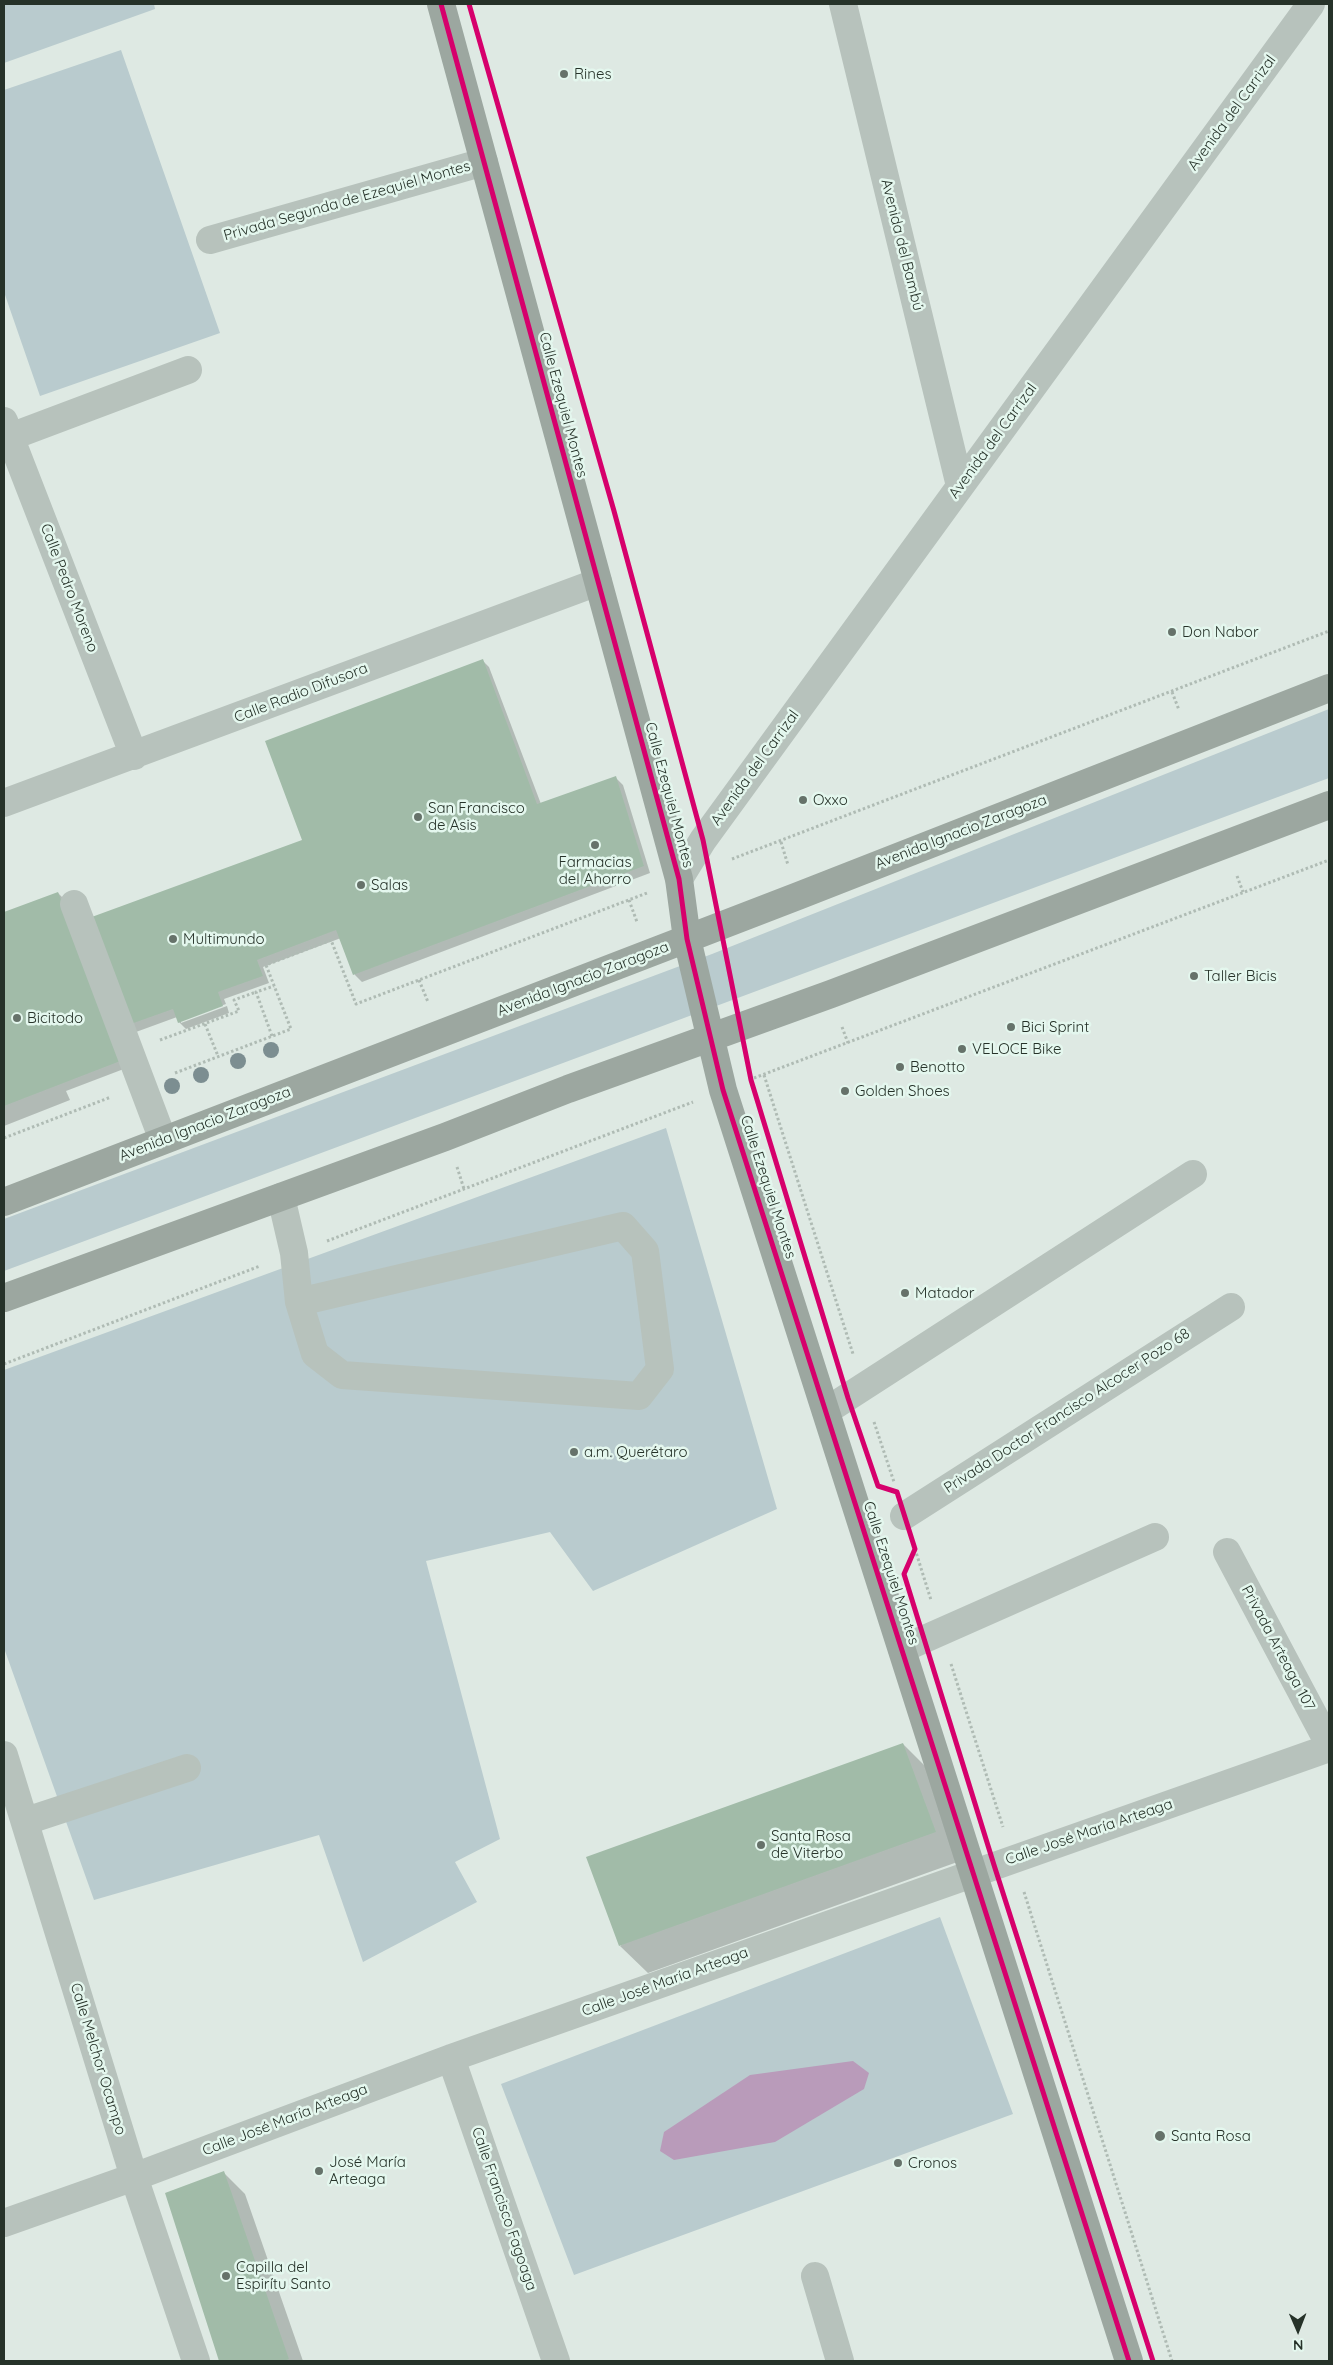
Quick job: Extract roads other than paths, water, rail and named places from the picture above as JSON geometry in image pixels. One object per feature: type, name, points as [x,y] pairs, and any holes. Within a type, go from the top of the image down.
[{"type":"main road","name":"Calle Ezequiel Montes","points":[[441,4],[678,879],[687,939],[723,1090],[1129,2361]]},
{"type":"main road","name":"Avenida Ignacio Zaragoza","points":[[4,1202],[687,939],[1329,688]]},
{"type":"main road","points":[[4,1298],[568,1089],[740,1028],[1329,805]]},
{"type":"street","name":"Avenida del Bambú","points":[[843,4],[960,486]]},
{"type":"street","name":"Avenida del Carrizal","points":[[678,879],[703,840],[1311,4]]},
{"type":"street","name":"Privada Segunda de Ezequiel Montes","points":[[210,240],[484,162]]},
{"type":"street","points":[[7,429],[188,370]]},
{"type":"street","name":"Calle Pedro Moreno","points":[[7,429],[134,756]]},
{"type":"street","name":"Calle Radio Difusora","points":[[4,803],[598,582]]},
{"type":"street","points":[[74,904],[163,1140]]},
{"type":"street","points":[[826,1411],[1194,1174]]},
{"type":"street","points":[[281,1196],[294,1253],[299,1302],[315,1354],[342,1375],[639,1396],[660,1369],[645,1251],[623,1226],[299,1302]]},
{"type":"street","name":"Privada Doctor Francisco Alcocer Pozo 68","points":[[901,1504],[1231,1307]]},
{"type":"street","points":[[902,1649],[1154,1537]]},
{"type":"street","name":"Privada Arteaga 107","points":[[1227,1552],[1329,1746]]},
{"type":"street","name":"Calle José María Arteaga","points":[[4,2223],[134,2177],[452,2058],[1329,1746]]},
{"type":"street","name":"Calle Melchor Ocampo","points":[[4,1755],[26,1821],[134,2177],[196,2361]]},
{"type":"street","points":[[26,1821],[187,1768]]},
{"type":"street","name":"Calle Francisco Fagoaga","points":[[452,2058],[556,2361]]},
{"type":"street","points":[[815,2276],[840,2361]]},
{"type":"place","name":"Rines","points":[[564,74]]},
{"type":"place","name":"Don Nabor","points":[[1172,632]]},
{"type":"place","name":"Oxxo","points":[[803,800]]},
{"type":"place","name":"San Francisco de Asis","points":[[418,817]]},
{"type":"place","name":"Farmacias del Ahorro","points":[[595,845]]},
{"type":"place","name":"Salas","points":[[361,885]]},
{"type":"place","name":"Multimundo","points":[[173,939]]},
{"type":"place","name":"Taller Bicis","points":[[1194,976]]},
{"type":"place","name":"Bicitodo","points":[[17,1018]]},
{"type":"place","name":"Bici Sprint","points":[[1011,1027]]},
{"type":"place","name":"VELOCE Bike","points":[[962,1049]]},
{"type":"place","name":"Benotto","points":[[900,1067]]},
{"type":"place","name":"Golden Shoes","points":[[845,1091]]},
{"type":"place","name":"Matador","points":[[905,1293]]},
{"type":"place","name":"a.m. Querétaro","points":[[574,1452]]},
{"type":"place","name":"Santa Rosa de Viterbo","points":[[761,1845]]},
{"type":"place","name":"Santa Rosa","points":[[1160,2136]]},
{"type":"place","name":"Cronos","points":[[898,2163]]},
{"type":"place","name":"José María Arteaga","points":[[319,2171]]},
{"type":"place","name":"Capilla del Espirítu Santo","points":[[226,2276]]}]
